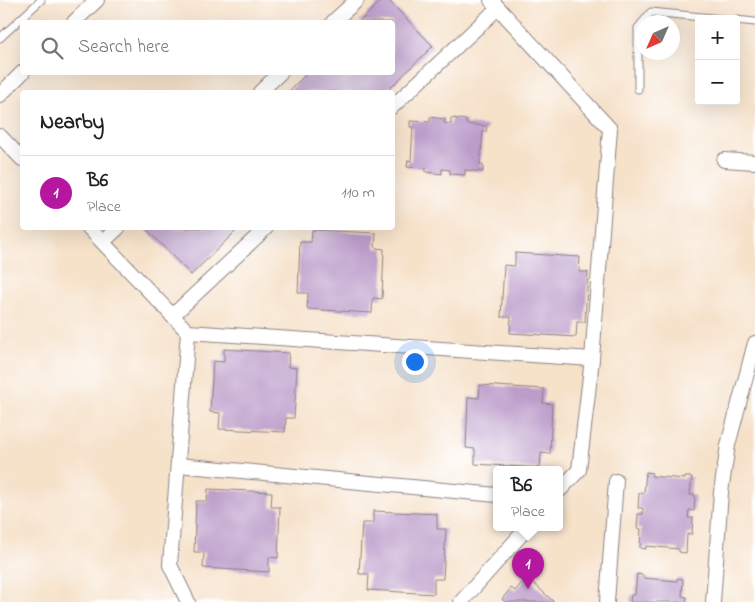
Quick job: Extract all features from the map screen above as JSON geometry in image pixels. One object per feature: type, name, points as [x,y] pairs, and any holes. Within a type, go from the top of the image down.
[{"type":"street","points":[[76,20],[97,0]]},
{"type":"street","points":[[335,20],[357,0]]},
{"type":"street","points":[[395,105],[494,4],[610,129],[592,359],[578,470],[563,487]]},
{"type":"street","points":[[0,95],[20,75]]},
{"type":"street","points":[[262,90],[278,75]]},
{"type":"street","points":[[0,136],[20,157]]},
{"type":"street","points":[[724,160],[755,162]]},
{"type":"street","points":[[91,230],[188,332],[592,359]]},
{"type":"street","points":[[102,242],[116,230]]},
{"type":"street","points":[[172,316],[264,230]]},
{"type":"street","points":[[188,332],[170,565],[188,602]]},
{"type":"street","points":[[713,602],[721,492],[728,445],[755,343]]},
{"type":"street","points":[[178,465],[493,495]]},
{"type":"street","points":[[607,602],[616,481]]},
{"type":"street","points":[[461,602],[524,531]]},
{"type":"lane","points":[[0,38],[41,0]]},
{"type":"lane","points":[[649,15],[651,12],[695,16]]},
{"type":"lane","points":[[740,20],[755,22]]},
{"type":"lane","points":[[638,60],[638,89]]},
{"type":"building","points":[[382,0],[388,0],[433,46],[388,90],[290,90],[305,75],[395,75],[395,20],[361,20]]},
{"type":"building","points":[[430,117],[445,119],[444,123],[451,124],[451,118],[466,120],[466,124],[487,126],[486,132],[483,131],[480,165],[483,165],[483,172],[465,170],[465,175],[450,174],[450,170],[442,169],[442,174],[426,172],[426,168],[407,167],[408,160],[411,161],[413,127],[410,127],[410,121],[430,122]]},
{"type":"building","points":[[147,230],[237,230],[191,275]]},
{"type":"building","points":[[312,230],[376,233],[375,248],[384,249],[382,299],[373,298],[372,313],[307,309],[308,293],[298,293],[300,242],[311,242]]},
{"type":"building","points":[[515,253],[580,257],[579,272],[588,272],[585,322],[577,322],[576,337],[510,333],[511,317],[501,317],[504,265],[515,266]]},
{"type":"building","points":[[224,349],[289,353],[288,367],[297,368],[294,418],[286,418],[285,432],[219,429],[220,413],[210,412],[213,361],[224,362]]},
{"type":"building","points":[[480,385],[544,389],[543,403],[552,404],[550,454],[541,453],[540,466],[475,464],[475,449],[466,448],[468,397],[479,398]]},
{"type":"building","points":[[646,472],[652,473],[651,476],[685,479],[685,477],[692,477],[690,495],[695,495],[694,511],[689,510],[688,518],[693,518],[692,534],[687,534],[686,553],[679,552],[679,549],[646,546],[646,549],[640,548],[641,529],[637,528],[638,514],[643,514],[643,508],[638,508],[639,493],[644,493]]},
{"type":"building","points":[[208,489],[272,492],[271,507],[280,507],[278,558],[269,557],[269,572],[203,568],[204,552],[194,552],[196,501],[207,501]]},
{"type":"building","points":[[373,511],[437,514],[437,529],[446,529],[443,579],[434,579],[434,594],[368,590],[369,574],[359,574],[362,523],[373,523]]},
{"type":"building","points":[[637,574],[643,575],[643,578],[677,581],[677,578],[683,579],[682,596],[687,597],[686,602],[630,602],[631,595],[635,595]]},
{"type":"building","points":[[528,575],[533,579],[531,581],[554,602],[505,602],[502,599],[511,588],[515,591]]},
{"type":"place","name":"B6","points":[[528,589]]}]
